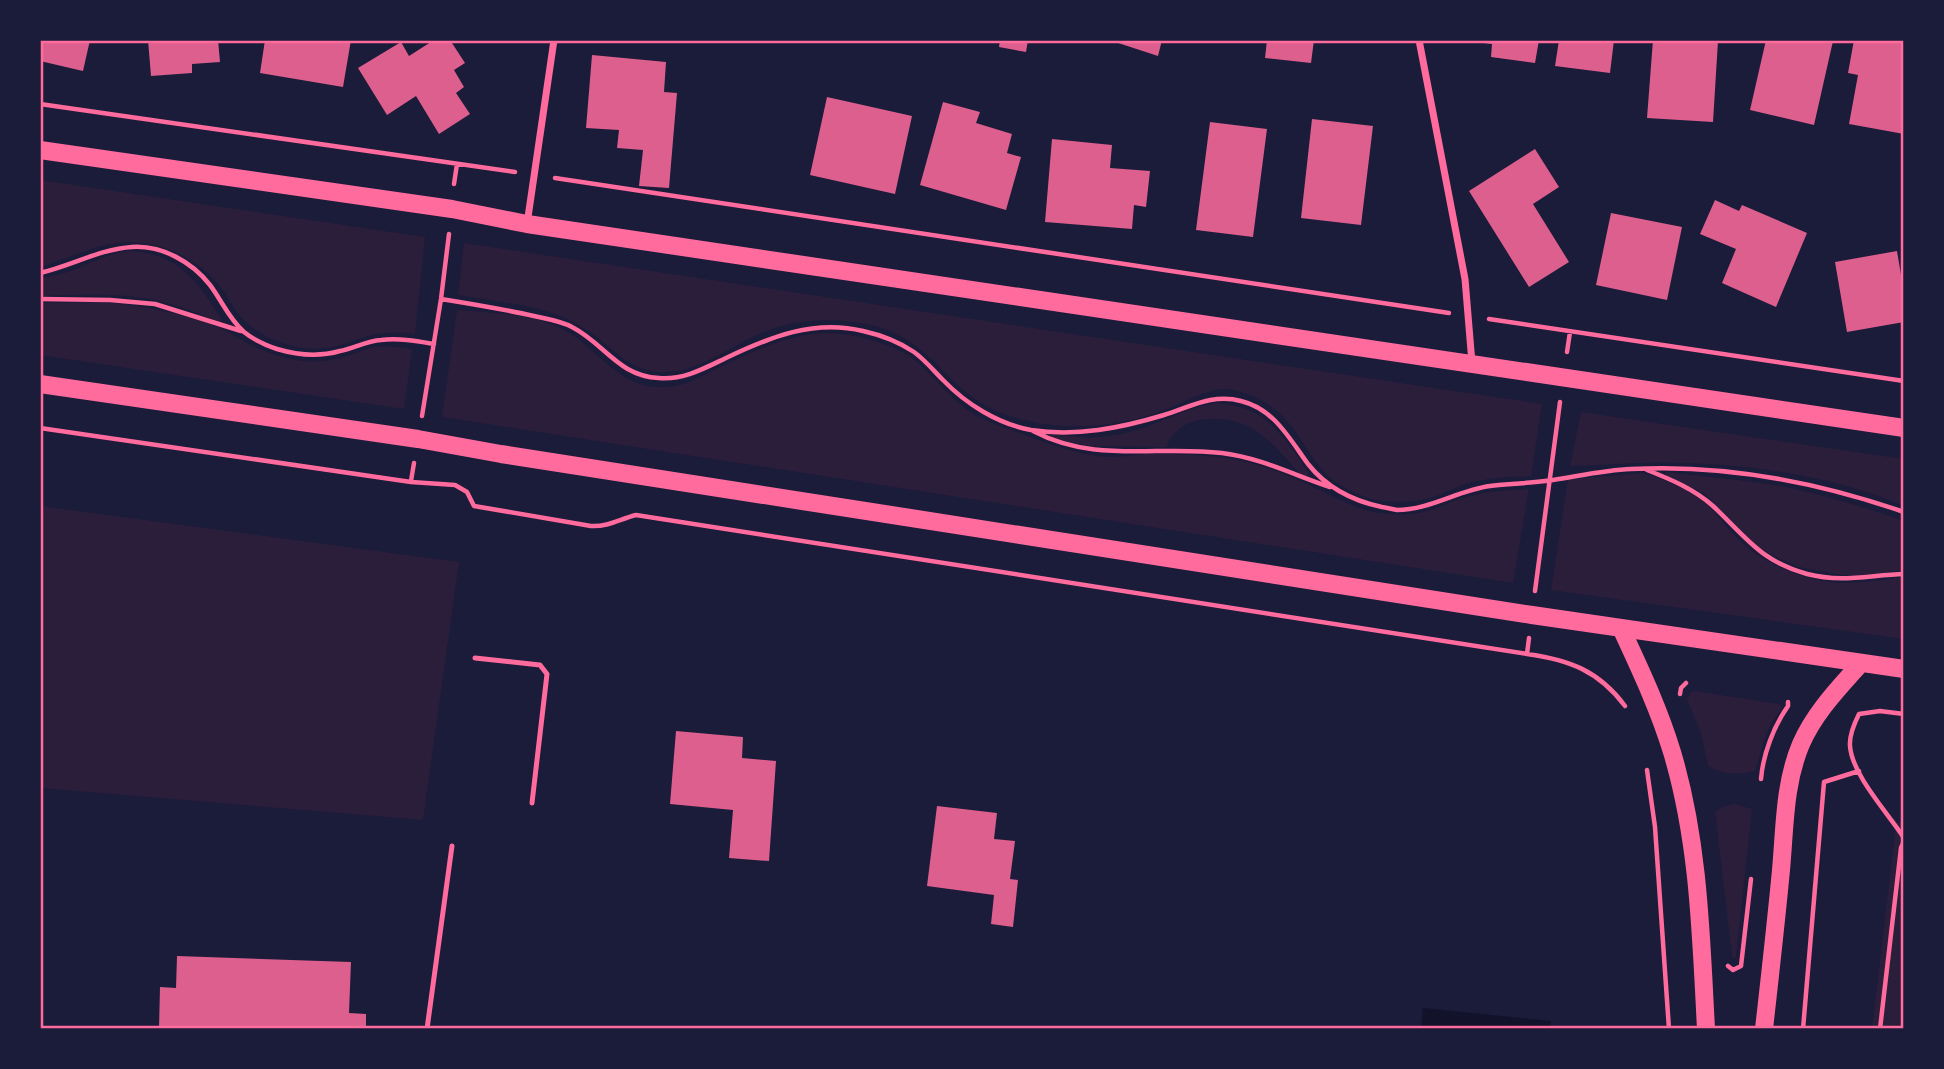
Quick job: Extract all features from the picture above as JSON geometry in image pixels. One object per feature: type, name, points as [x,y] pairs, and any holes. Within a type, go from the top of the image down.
[{"type":"main road","points":[[40,150],[452,209],[527,224],[1904,428]]},
{"type":"main road","points":[[40,384],[418,439],[1532,615],[1904,668]]},
{"type":"main road","points":[[1621,628],[1660,717],[1682,790],[1696,883],[1706,1029]]},
{"type":"main road","points":[[1764,1029],[1775,935],[1786,795],[1792,768],[1814,719],[1861,663]]},
{"type":"street","points":[[527,224],[554,40]]},
{"type":"street","points":[[1419,40],[1465,279],[1472,364]]},
{"type":"lane","points":[[475,658],[540,666],[547,674],[533,803]]},
{"type":"lane","points":[[426,1029],[452,846]]},
{"type":"path","points":[[40,104],[534,175],[1904,381]]},
{"type":"path","points":[[411,482],[441,299],[457,164]]},
{"type":"path","points":[[40,273],[118,248],[154,249],[171,254],[199,272],[211,286],[230,318],[244,332]]},
{"type":"path","points":[[40,299],[155,304],[244,332],[267,345],[301,354],[338,352],[378,340],[402,339],[434,344]]},
{"type":"path","points":[[441,299],[502,308],[559,321],[592,340],[620,365],[649,377],[665,379],[695,373],[760,342],[790,332],[827,327],[868,332],[913,351],[975,407],[1049,440],[1113,452],[1178,450],[1226,454],[1280,467],[1336,489]]},
{"type":"path","points":[[1527,654],[1570,332]]},
{"type":"path","points":[[1029,429],[1073,432],[1099,430],[1168,414],[1210,399],[1238,400],[1257,406],[1273,418],[1310,466],[1336,489],[1367,504],[1397,510],[1478,488],[1643,468],[1712,470],[1779,479],[1860,498],[1904,512]]},
{"type":"path","points":[[40,428],[411,482],[455,485],[467,492],[474,506],[591,526],[617,523],[636,515],[1527,654],[1566,661],[1584,668],[1615,693],[1627,709]]},
{"type":"path","points":[[1643,468],[1699,495],[1758,551],[1791,569],[1849,579],[1904,574]]},
{"type":"path","points":[[1682,700],[1679,694],[1686,683]]},
{"type":"path","points":[[1761,780],[1767,751],[1788,702]]},
{"type":"path","points":[[1880,1029],[1900,848],[1904,839],[1869,789],[1852,759],[1850,745],[1851,732],[1859,714],[1880,711],[1904,714]]},
{"type":"path","points":[[1644,758],[1655,827],[1669,1029]]},
{"type":"path","points":[[1803,1029],[1824,782],[1859,771]]},
{"type":"path","points":[[1727,958],[1726,963],[1733,970],[1741,966],[1752,870]]},
{"type":"shaded area","points":[[40,180],[425,237],[415,334],[378,334],[323,348],[301,348],[287,344],[266,336],[248,324],[238,314],[223,290],[198,265],[168,249],[152,245],[135,242],[101,246],[40,267]]},
{"type":"shaded area","points":[[464,243],[1542,404],[1531,477],[1504,477],[1473,482],[1431,498],[1413,501],[1368,498],[1327,475],[1277,411],[1250,395],[1230,389],[1211,391],[1165,410],[1116,423],[1065,426],[1023,420],[997,411],[972,397],[922,351],[901,336],[875,326],[846,321],[787,325],[759,334],[687,369],[674,372],[649,370],[632,364],[590,332],[563,317],[525,306],[458,295]]},
{"type":"shaded area","points":[[130,251],[162,258],[185,272],[204,293],[222,320],[219,323],[180,307],[136,297],[40,296],[40,278],[74,270],[107,256]]},
{"type":"shaded area","points":[[102,302],[193,318],[222,329],[260,349],[296,360],[330,360],[380,346],[412,349],[404,409],[40,355],[40,303]]},
{"type":"shaded area","points":[[457,310],[519,316],[554,325],[583,343],[620,374],[649,386],[667,387],[686,383],[785,340],[821,333],[859,337],[890,346],[911,357],[957,402],[976,416],[1072,451],[1110,457],[1181,454],[1242,461],[1275,471],[1365,510],[1380,513],[1419,513],[1474,495],[1529,489],[1513,583],[442,417]]},
{"type":"shaded area","points":[[1218,403],[1249,410],[1261,417],[1281,435],[1308,472],[1308,476],[1302,476],[1262,435],[1247,426],[1226,420],[1193,422],[1175,433],[1166,447],[1088,446],[1050,436],[1111,436],[1141,429],[1195,408]]},
{"type":"shaded area","points":[[1581,412],[1904,459],[1904,506],[1823,480],[1740,466],[1641,463],[1570,466]]},
{"type":"shaded area","points":[[1667,472],[1790,488],[1904,521],[1904,570],[1842,575],[1799,567],[1758,547],[1704,493],[1667,476]]},
{"type":"shaded area","points":[[1643,473],[1691,493],[1710,508],[1751,550],[1794,573],[1838,583],[1904,577],[1904,639],[1551,590],[1568,479]]},
{"type":"shaded area","points":[[40,506],[459,562],[423,820],[40,788]]},
{"type":"shaded area","points":[[1695,691],[1781,706],[1768,731],[1755,771],[1731,773],[1708,766],[1701,733],[1687,699],[1690,693]]},
{"type":"shaded area","points":[[1735,804],[1752,809],[1735,959],[1732,956],[1715,811]]},
{"type":"shaded area","points":[[1904,819],[1904,1029],[1872,1029],[1896,824]]},
{"type":"shaded area","points":[[1423,1008],[1551,1021],[1550,1029],[1421,1029]]},
{"type":"building","points":[[40,40],[90,40],[83,71],[40,61]]},
{"type":"building","points":[[148,40],[218,40],[220,62],[192,64],[192,73],[151,76]]},
{"type":"building","points":[[265,40],[351,40],[343,87],[260,73]]},
{"type":"building","points":[[434,40],[450,40],[465,63],[454,70],[464,87],[456,93],[470,114],[439,134],[416,96],[387,115],[358,68],[401,42],[409,56]]},
{"type":"building","points":[[1000,40],[1028,40],[1026,52],[999,47]]},
{"type":"building","points":[[1109,40],[1162,40],[1158,56]]},
{"type":"building","points":[[1267,40],[1314,40],[1311,63],[1265,58]]},
{"type":"building","points":[[1475,40],[1539,40],[1535,63],[1491,57],[1492,44]]},
{"type":"building","points":[[1559,40],[1614,40],[1610,73],[1555,66]]},
{"type":"building","points":[[1653,40],[1718,41],[1713,122],[1647,118]]},
{"type":"building","points":[[1766,40],[1833,41],[1814,125],[1750,110]]},
{"type":"building","points":[[1854,40],[1904,41],[1904,134],[1849,124],[1858,75],[1848,73]]},
{"type":"building","points":[[592,55],[666,62],[664,92],[677,93],[669,188],[639,186],[643,150],[617,148],[619,130],[586,128]]},
{"type":"building","points":[[827,97],[912,116],[895,194],[810,175]]},
{"type":"building","points":[[943,102],[980,112],[976,123],[1012,134],[1007,153],[1021,157],[1006,210],[920,185]]},
{"type":"building","points":[[1312,119],[1373,126],[1361,225],[1301,218]]},
{"type":"building","points":[[1210,122],[1267,129],[1253,237],[1196,230]]},
{"type":"building","points":[[1052,139],[1112,145],[1110,168],[1150,171],[1146,207],[1134,205],[1132,229],[1045,222]]},
{"type":"building","points":[[1535,149],[1559,187],[1533,204],[1569,262],[1529,287],[1469,191]]},
{"type":"building","points":[[1715,200],[1739,211],[1742,205],[1807,233],[1776,307],[1722,283],[1736,249],[1700,234]]},
{"type":"building","points":[[1611,213],[1682,227],[1667,300],[1596,285]]},
{"type":"building","points":[[1897,251],[1904,293],[1904,322],[1847,332],[1835,262]]},
{"type":"building","points":[[676,731],[743,737],[742,758],[776,761],[769,861],[729,858],[733,810],[670,804]]},
{"type":"building","points":[[937,806],[997,813],[994,839],[1015,841],[1010,879],[1018,880],[1013,927],[991,924],[994,895],[927,886]]},
{"type":"building","points":[[177,956],[351,962],[349,1013],[366,1014],[366,1029],[159,1029],[160,987],[176,988]]}]
